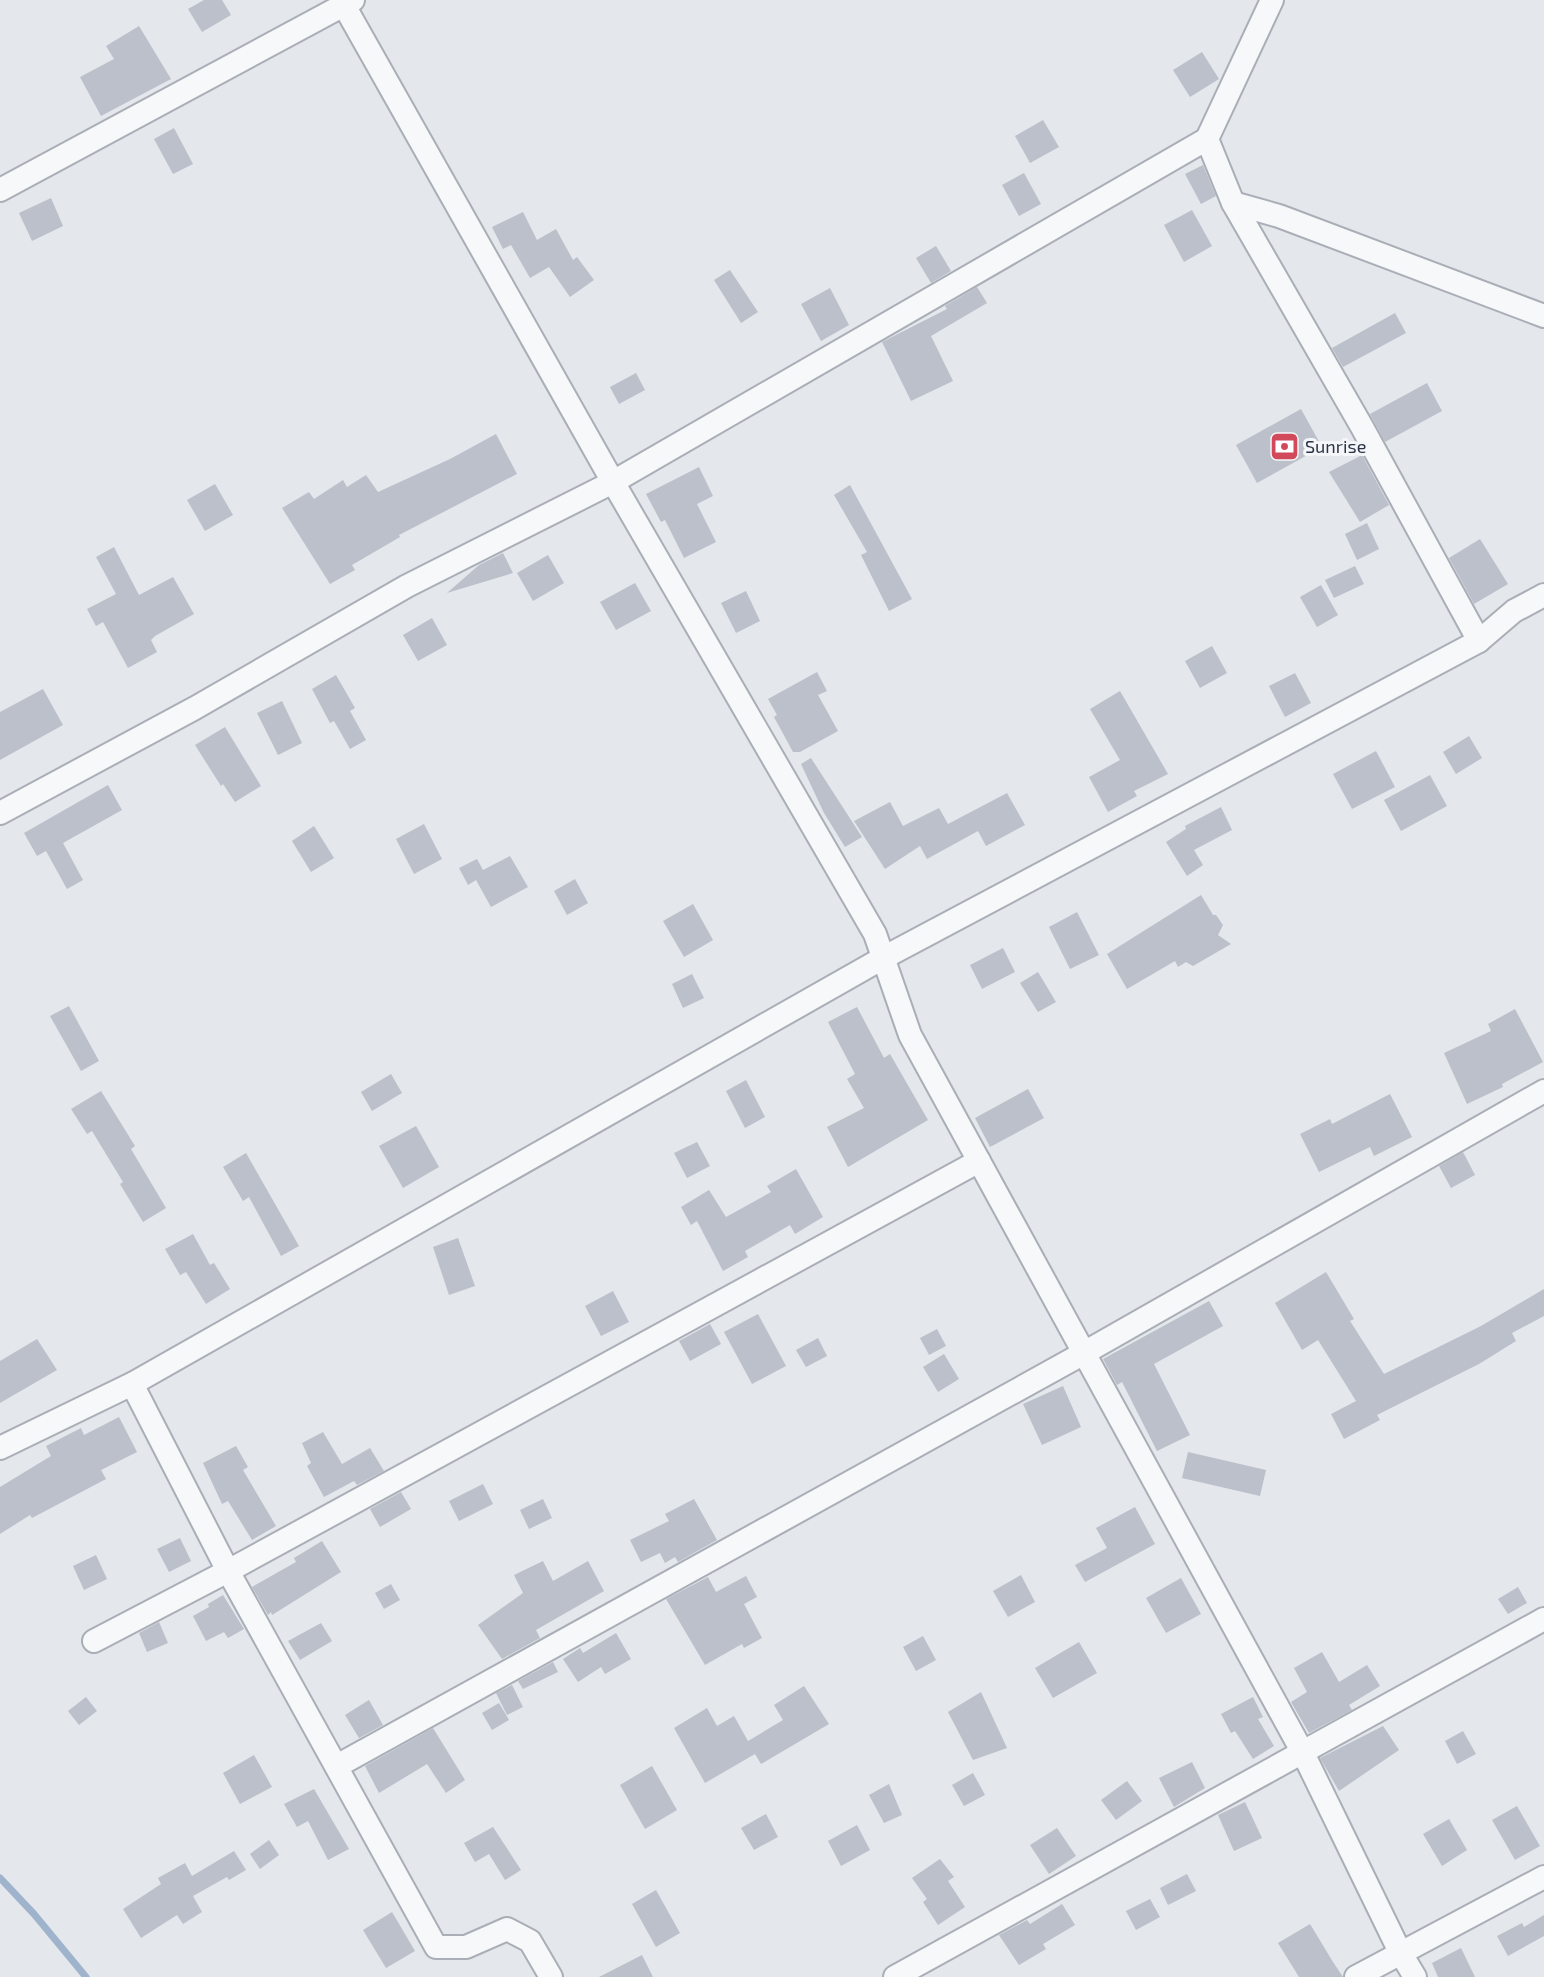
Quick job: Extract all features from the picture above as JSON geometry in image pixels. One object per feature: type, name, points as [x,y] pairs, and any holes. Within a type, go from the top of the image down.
[{"type":"street","points":[[0,813],[195,708],[407,586],[613,482],[1207,139],[1272,0]]},
{"type":"street","points":[[0,190],[346,2],[613,482],[875,934],[910,1035],[1302,1753],[1400,1952],[1415,1977]]},
{"type":"street","points":[[1207,139],[1233,203],[1362,427],[1479,641]]},
{"type":"street","points":[[1233,203],[1279,216],[1544,316]]},
{"type":"street","points":[[0,1448],[132,1384],[883,958],[1479,641],[1514,611],[1544,595]]},
{"type":"street","points":[[337,1766],[1084,1353],[1544,1091]]},
{"type":"street","points":[[94,1641],[228,1571],[979,1161]]},
{"type":"street","points":[[132,1384],[228,1571],[436,1947],[466,1947],[507,1929],[530,1941],[550,1977]]},
{"type":"street","points":[[895,1977],[1544,1620]]},
{"type":"street","points":[[1356,1977],[1544,1877]]},
{"type":"building","points":[[204,0],[222,0],[231,15],[202,32],[188,9]]},
{"type":"building","points":[[139,26],[171,79],[101,116],[80,77],[114,59],[106,46]]},
{"type":"building","points":[[1202,52],[1219,79],[1190,97],[1173,70]]},
{"type":"building","points":[[1043,120],[1059,147],[1030,163],[1015,136]]},
{"type":"building","points":[[174,128],[193,164],[173,174],[154,139]]},
{"type":"building","points":[[1203,165],[1216,196],[1201,204],[1185,174]]},
{"type":"building","points":[[1024,173],[1041,204],[1019,216],[1002,185]]},
{"type":"building","points":[[51,198],[63,226],[32,241],[19,213]]},
{"type":"building","points":[[1192,210],[1212,246],[1184,262],[1164,225]]},
{"type":"building","points":[[523,212],[537,240],[556,229],[573,260],[577,257],[594,280],[570,297],[549,267],[530,278],[511,245],[503,249],[492,227]]},
{"type":"building","points":[[936,246],[951,271],[931,283],[916,258]]},
{"type":"building","points":[[730,270],[758,312],[741,323],[714,280]]},
{"type":"building","points":[[977,287],[987,303],[931,336],[953,381],[911,401],[882,342],[947,309],[945,306]]},
{"type":"building","points":[[830,288],[849,325],[821,341],[801,304]]},
{"type":"building","points":[[1395,313],[1406,333],[1343,367],[1332,348]]},
{"type":"building","points":[[636,373],[645,390],[619,404],[610,387]]},
{"type":"building","points":[[1427,383],[1442,411],[1385,442],[1370,414]]},
{"type":"building","points":[[1301,409],[1322,447],[1257,483],[1236,445]]},
{"type":"building","points":[[496,434],[517,474],[399,535],[400,537],[352,565],[355,570],[330,584],[282,508],[309,492],[314,499],[343,480],[347,487],[366,475],[378,492],[450,459]]},
{"type":"building","points":[[1362,455],[1389,505],[1360,522],[1329,472]]},
{"type":"building","points":[[699,467],[713,496],[697,504],[716,542],[684,558],[665,520],[661,522],[646,494]]},
{"type":"building","points":[[215,484],[233,515],[205,531],[187,500]]},
{"type":"building","points":[[850,485],[912,599],[889,611],[861,555],[867,552],[834,495]]},
{"type":"building","points":[[1367,523],[1379,549],[1357,560],[1345,534]]},
{"type":"building","points":[[1480,539],[1508,584],[1474,604],[1449,558]]},
{"type":"building","points":[[114,547],[139,595],[173,577],[194,614],[155,636],[151,640],[157,652],[128,668],[103,622],[96,626],[87,609],[116,594],[96,557]]},
{"type":"building","points":[[503,553],[513,573],[447,593],[479,565]]},
{"type":"building","points":[[548,555],[564,583],[533,601],[517,573]]},
{"type":"building","points":[[1355,566],[1364,584],[1334,598],[1325,580]]},
{"type":"building","points":[[635,583],[651,611],[616,630],[600,602]]},
{"type":"building","points":[[1321,585],[1338,615],[1317,627],[1300,597]]},
{"type":"building","points":[[746,591],[760,621],[736,633],[721,603]]},
{"type":"building","points":[[432,618],[447,645],[418,661],[403,635]]},
{"type":"building","points":[[1212,646],[1227,673],[1200,688],[1185,661]]},
{"type":"building","points":[[817,672],[827,691],[818,695],[838,731],[800,752],[793,752],[774,717],[777,715],[768,699]]},
{"type":"building","points":[[1295,673],[1311,703],[1285,717],[1269,686]]},
{"type":"building","points":[[336,675],[355,708],[350,711],[366,740],[350,749],[334,721],[330,723],[312,689]]},
{"type":"building","points":[[43,689],[63,725],[0,760],[0,712]]},
{"type":"building","points":[[1120,691],[1168,774],[1134,791],[1137,796],[1108,812],[1089,777],[1120,760],[1090,709]]},
{"type":"building","points":[[282,701],[302,743],[278,755],[257,713]]},
{"type":"building","points":[[225,727],[261,786],[235,802],[223,784],[221,786],[195,745]]},
{"type":"building","points":[[1469,736],[1482,758],[1456,774],[1443,752]]},
{"type":"building","points":[[1376,751],[1395,787],[1352,809],[1333,774]]},
{"type":"building","points":[[811,758],[862,837],[845,847],[824,813],[801,764]]},
{"type":"building","points":[[1430,775],[1447,806],[1401,831],[1384,800]]},
{"type":"building","points":[[108,785],[122,810],[63,843],[83,880],[67,889],[46,851],[37,856],[24,833]]},
{"type":"building","points":[[1007,793],[1025,825],[986,846],[978,831],[927,859],[920,846],[885,869],[854,821],[890,802],[903,826],[939,808],[948,824]]},
{"type":"building","points":[[1221,807],[1232,830],[1194,850],[1203,865],[1187,876],[1166,842],[1186,829],[1185,826]]},
{"type":"building","points":[[424,824],[442,859],[414,874],[396,839]]},
{"type":"building","points":[[314,826],[334,858],[311,872],[292,841]]},
{"type":"building","points":[[510,856],[528,887],[491,907],[476,880],[468,885],[459,868],[477,859],[483,870]]},
{"type":"building","points":[[575,879],[588,903],[567,915],[554,891]]},
{"type":"building","points":[[1201,895],[1213,915],[1216,915],[1223,925],[1218,935],[1231,944],[1193,966],[1186,962],[1178,967],[1175,961],[1127,989],[1107,954]]},
{"type":"building","points":[[693,904],[713,940],[684,957],[663,921]]},
{"type":"building","points":[[1077,912],[1099,955],[1070,969],[1049,927]]},
{"type":"building","points":[[1003,948],[1015,972],[982,989],[970,965]]},
{"type":"building","points":[[1038,972],[1056,1002],[1038,1012],[1020,983]]},
{"type":"building","points":[[692,974],[704,998],[683,1008],[672,984]]},
{"type":"building","points":[[69,1006],[99,1061],[81,1071],[50,1016]]},
{"type":"building","points":[[857,1007],[884,1058],[890,1054],[928,1120],[848,1167],[827,1127],[864,1108],[847,1079],[855,1074],[828,1022]]},
{"type":"building","points":[[1515,1009],[1543,1062],[1502,1084],[1503,1087],[1467,1104],[1444,1053],[1491,1031],[1488,1024]]},
{"type":"building","points":[[391,1074],[402,1093],[372,1111],[361,1092]]},
{"type":"building","points":[[746,1080],[765,1117],[745,1128],[726,1091]]},
{"type":"building","points":[[1028,1089],[1044,1118],[990,1147],[975,1118]]},
{"type":"building","points":[[101,1091],[135,1146],[131,1149],[166,1208],[143,1222],[120,1184],[123,1182],[92,1131],[87,1134],[71,1109]]},
{"type":"building","points":[[1390,1094],[1412,1137],[1374,1156],[1370,1147],[1319,1172],[1300,1134],[1330,1119],[1332,1124]]},
{"type":"building","points":[[416,1126],[439,1167],[403,1188],[379,1146]]},
{"type":"building","points":[[697,1142],[710,1166],[687,1178],[674,1153]]},
{"type":"building","points":[[1463,1152],[1475,1175],[1451,1188],[1439,1166]]},
{"type":"building","points":[[246,1153],[299,1246],[281,1256],[249,1197],[243,1201],[223,1167]]},
{"type":"building","points":[[796,1169],[823,1217],[795,1234],[790,1225],[745,1251],[748,1257],[723,1271],[697,1221],[691,1225],[681,1207],[709,1190],[726,1217],[771,1192],[767,1186]]},
{"type":"building","points":[[193,1234],[210,1265],[214,1263],[230,1289],[206,1304],[186,1272],[180,1275],[165,1249]]},
{"type":"building","points":[[458,1238],[475,1286],[449,1295],[433,1247]]},
{"type":"building","points":[[1326,1272],[1354,1319],[1350,1321],[1384,1374],[1481,1326],[1544,1289],[1544,1316],[1512,1333],[1516,1341],[1479,1364],[1377,1415],[1380,1420],[1344,1439],[1331,1414],[1356,1401],[1318,1340],[1302,1350],[1275,1303]]},
{"type":"building","points":[[613,1291],[629,1322],[601,1336],[585,1306]]},
{"type":"building","points":[[1209,1301],[1223,1326],[1154,1364],[1190,1435],[1157,1451],[1122,1382],[1117,1385],[1103,1359]]},
{"type":"building","points":[[758,1314],[786,1366],[752,1384],[724,1332]]},
{"type":"building","points":[[710,1324],[721,1344],[690,1361],[679,1341]]},
{"type":"building","points":[[937,1329],[946,1346],[929,1355],[920,1338]]},
{"type":"building","points":[[818,1338],[827,1356],[806,1367],[796,1350]]},
{"type":"building","points":[[37,1339],[57,1370],[0,1403],[0,1361]]},
{"type":"building","points":[[944,1354],[959,1379],[938,1392],[923,1367]]},
{"type":"building","points":[[1063,1386],[1081,1427],[1042,1445],[1023,1404]]},
{"type":"building","points":[[119,1417],[137,1452],[101,1470],[106,1479],[32,1518],[30,1515],[0,1534],[0,1487],[51,1456],[46,1446],[81,1428],[84,1435]]},
{"type":"building","points":[[323,1432],[342,1464],[370,1448],[384,1471],[357,1485],[354,1481],[324,1497],[307,1466],[311,1463],[302,1443]]},
{"type":"building","points":[[236,1446],[248,1467],[243,1470],[276,1526],[252,1540],[228,1501],[222,1504],[203,1463]]},
{"type":"building","points":[[1188,1452],[1266,1470],[1260,1496],[1182,1478]]},
{"type":"building","points":[[483,1484],[493,1504],[459,1521],[449,1501]]},
{"type":"building","points":[[401,1492],[411,1509],[380,1527],[370,1509]]},
{"type":"building","points":[[543,1499],[552,1518],[529,1529],[520,1510]]},
{"type":"building","points":[[694,1499],[717,1540],[678,1562],[675,1557],[665,1563],[660,1553],[641,1562],[630,1540],[669,1521],[665,1514]]},
{"type":"building","points":[[1135,1507],[1155,1544],[1085,1582],[1075,1565],[1107,1548],[1096,1528]]},
{"type":"building","points":[[180,1538],[191,1561],[169,1572],[157,1549]]},
{"type":"building","points":[[322,1541],[341,1572],[272,1615],[271,1612],[268,1615],[252,1587],[296,1562],[294,1558]]},
{"type":"building","points":[[96,1555],[107,1579],[84,1590],[73,1566]]},
{"type":"building","points":[[543,1561],[553,1581],[588,1561],[604,1591],[536,1630],[540,1638],[502,1659],[478,1625],[523,1593],[514,1575]]},
{"type":"building","points":[[1021,1575],[1035,1602],[1008,1617],[993,1591]]},
{"type":"building","points":[[746,1576],[757,1597],[744,1604],[762,1638],[744,1648],[742,1644],[705,1665],[666,1599],[708,1577],[716,1592]]},
{"type":"building","points":[[1181,1578],[1201,1614],[1166,1633],[1146,1598]]},
{"type":"building","points":[[391,1584],[400,1600],[384,1609],[375,1593]]},
{"type":"building","points":[[1518,1587],[1527,1603],[1508,1614],[1498,1599]]},
{"type":"building","points":[[223,1595],[244,1629],[228,1638],[224,1632],[206,1641],[193,1616],[209,1607],[208,1604]]},
{"type":"building","points":[[159,1622],[168,1643],[147,1652],[139,1633]]},
{"type":"building","points":[[321,1623],[332,1641],[300,1660],[288,1641]]},
{"type":"building","points":[[616,1633],[631,1659],[605,1674],[601,1667],[578,1682],[563,1659],[580,1648],[583,1653]]},
{"type":"building","points":[[923,1636],[936,1660],[916,1671],[903,1647]]},
{"type":"building","points":[[1079,1642],[1097,1673],[1053,1698],[1035,1668]]},
{"type":"building","points":[[1322,1652],[1339,1682],[1367,1665],[1380,1686],[1349,1705],[1352,1710],[1309,1733],[1291,1702],[1307,1692],[1294,1668]]},
{"type":"building","points":[[553,1662],[558,1672],[523,1689],[518,1681]]},
{"type":"building","points":[[512,1685],[523,1707],[507,1715],[496,1693]]},
{"type":"building","points":[[804,1686],[829,1724],[761,1764],[755,1754],[705,1783],[674,1728],[707,1708],[717,1726],[734,1716],[748,1741],[783,1720],[774,1705]]},
{"type":"building","points":[[981,1692],[1007,1748],[973,1760],[948,1712]]},
{"type":"building","points":[[86,1697],[97,1711],[79,1725],[68,1711]]},
{"type":"building","points":[[1253,1697],[1263,1717],[1258,1719],[1274,1746],[1253,1759],[1235,1731],[1231,1733],[1221,1714]]},
{"type":"building","points":[[369,1700],[383,1725],[359,1738],[345,1715]]},
{"type":"building","points":[[499,1703],[509,1720],[492,1730],[482,1713]]},
{"type":"building","points":[[1383,1726],[1399,1750],[1339,1791],[1320,1758]]},
{"type":"building","points":[[433,1728],[465,1780],[446,1793],[427,1764],[379,1793],[365,1766]]},
{"type":"building","points":[[1463,1731],[1476,1754],[1457,1764],[1445,1741]]},
{"type":"building","points":[[254,1755],[272,1787],[240,1804],[223,1773]]},
{"type":"building","points":[[1192,1762],[1205,1788],[1174,1807],[1159,1778]]},
{"type":"building","points":[[652,1766],[677,1810],[645,1829],[620,1785]]},
{"type":"building","points":[[973,1773],[985,1795],[964,1806],[952,1785]]},
{"type":"building","points":[[1127,1781],[1142,1801],[1116,1820],[1101,1800]]},
{"type":"building","points":[[889,1784],[902,1815],[884,1823],[869,1795]]},
{"type":"building","points":[[314,1789],[349,1849],[328,1860],[308,1821],[297,1827],[284,1804]]},
{"type":"building","points":[[1245,1802],[1262,1838],[1234,1851],[1218,1815]]},
{"type":"building","points":[[1517,1806],[1540,1846],[1515,1860],[1492,1820]]},
{"type":"building","points":[[766,1814],[778,1837],[754,1850],[741,1828]]},
{"type":"building","points":[[1449,1819],[1467,1850],[1442,1866],[1423,1834]]},
{"type":"building","points":[[857,1825],[870,1850],[841,1866],[828,1841]]},
{"type":"building","points":[[493,1827],[521,1870],[505,1880],[489,1854],[475,1862],[464,1843]]},
{"type":"building","points":[[1057,1828],[1076,1856],[1049,1874],[1030,1845]]},
{"type":"building","points":[[269,1840],[279,1855],[260,1869],[250,1854]]},
{"type":"building","points":[[234,1851],[246,1870],[229,1880],[227,1877],[193,1896],[202,1912],[183,1924],[177,1915],[141,1938],[123,1909],[161,1884],[158,1878],[185,1863],[192,1876]]},
{"type":"building","points":[[940,1859],[954,1877],[948,1881],[965,1907],[938,1925],[923,1902],[927,1899],[912,1878]]},
{"type":"building","points":[[1187,1874],[1196,1891],[1168,1905],[1160,1888]]},
{"type":"building","points":[[656,1890],[680,1933],[656,1947],[632,1904]]},
{"type":"building","points":[[1150,1899],[1160,1917],[1136,1930],[1126,1911]]},
{"type":"building","points":[[1062,1904],[1075,1925],[1043,1944],[1046,1949],[1019,1965],[999,1935],[1027,1920],[1030,1924]]},
{"type":"building","points":[[392,1912],[415,1951],[386,1968],[363,1930]]},
{"type":"building","points":[[1544,1915],[1544,1936],[1508,1956],[1497,1936],[1522,1923],[1524,1927]]},
{"type":"building","points":[[1310,1924],[1343,1977],[1299,1977],[1278,1943]]},
{"type":"building","points":[[1461,1948],[1475,1977],[1438,1977],[1432,1963]]},
{"type":"building","points":[[642,1955],[653,1977],[599,1977]]},
{"type":"waterway","points":[[0,1878],[34,1914],[86,1977]]},
{"type":"place","name":"Sunrise","points":[[1284,447]]}]
